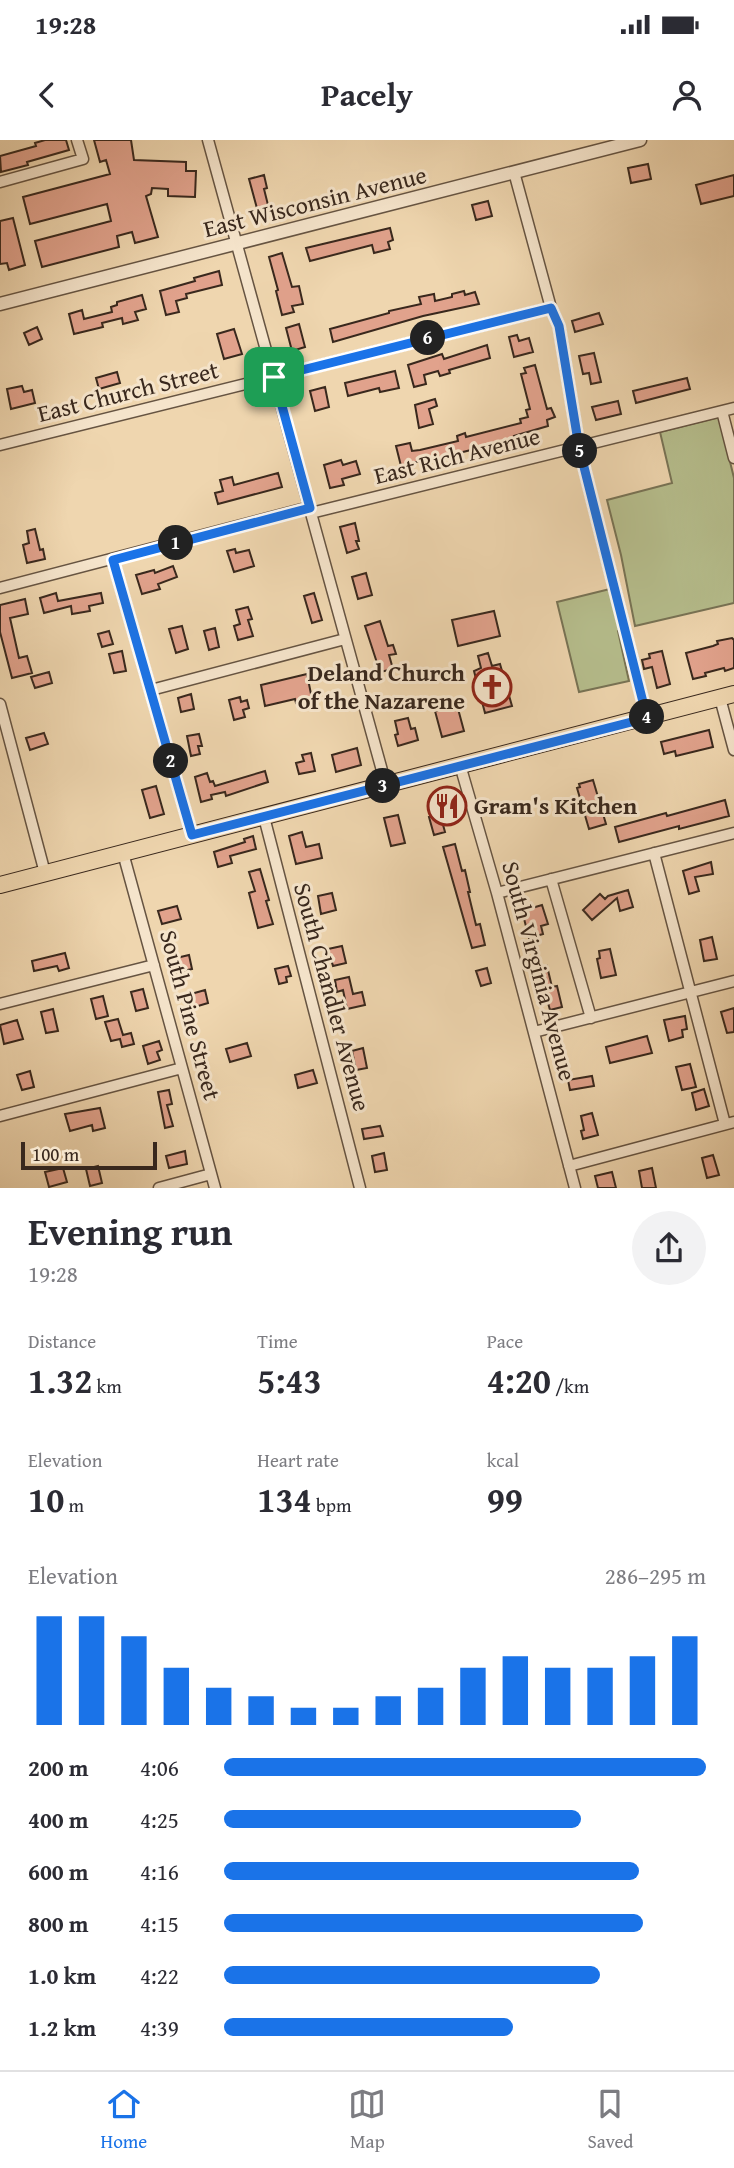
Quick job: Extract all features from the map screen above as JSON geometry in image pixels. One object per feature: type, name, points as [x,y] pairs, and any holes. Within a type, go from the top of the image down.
[{"type":"main road","points":[[0,885],[727,696]]},
{"type":"street","points":[[0,182],[83,159],[77,140]]},
{"type":"street","points":[[208,140],[386,785]]},
{"type":"street","name":"East Wisconsin Avenue","points":[[0,304],[640,140]]},
{"type":"street","points":[[514,172],[551,308],[559,326],[579,447],[647,718]]},
{"type":"street","name":"East Church Street","points":[[0,445],[551,308]]},
{"type":"street","name":"East Rich Avenue","points":[[0,588],[734,408]]},
{"type":"street","points":[[722,411],[734,458]]},
{"type":"street","points":[[113,560],[192,835]]},
{"type":"street","points":[[150,690],[345,639]]},
{"type":"street","points":[[727,696],[734,750]]},
{"type":"street","points":[[0,704],[3,727],[45,873]]},
{"type":"street","name":"South Virginia Avenue","points":[[460,765],[497,893],[575,1188]]},
{"type":"street","name":"South Chandler Avenue","points":[[264,817],[360,1188]]},
{"type":"street","points":[[497,893],[734,833]]},
{"type":"street","name":"South Pine Street","points":[[124,853],[215,1188]]},
{"type":"street","points":[[569,1166],[730,1123],[654,853]]},
{"type":"street","points":[[551,879],[591,1018]]},
{"type":"street","points":[[0,1004],[154,965]]},
{"type":"street","points":[[534,1032],[734,981]]},
{"type":"street","points":[[0,1116],[182,1068]]},
{"type":"street","points":[[159,1188],[211,1174]]},
{"type":"green space","points":[[719,417],[734,478],[734,603],[635,626],[607,500],[672,483],[660,432]]},
{"type":"green space","points":[[618,587],[625,628],[618,631],[629,681],[579,692],[557,602]]},
{"type":"building","points":[[66,140],[69,150],[1,172],[0,156],[36,146],[35,143]]},
{"type":"building","points":[[94,140],[131,140],[134,160],[186,162],[186,171],[196,171],[195,197],[168,196],[168,189],[152,188],[151,194],[146,196],[158,237],[135,243],[132,232],[117,236],[119,247],[42,267],[35,241],[111,221],[107,204],[30,224],[23,197],[110,174],[106,160],[100,162]]},
{"type":"building","points":[[648,164],[651,179],[631,183],[628,168]]},
{"type":"building","points":[[264,175],[269,209],[258,212],[249,179]]},
{"type":"building","points":[[734,175],[734,196],[701,204],[696,185]]},
{"type":"building","points":[[488,201],[492,216],[476,220],[472,205]]},
{"type":"building","points":[[13,218],[25,265],[9,270],[7,263],[0,264],[0,221]]},
{"type":"building","points":[[390,228],[393,240],[388,242],[390,249],[374,253],[372,245],[310,261],[306,248]]},
{"type":"building","points":[[282,253],[292,287],[299,286],[303,304],[292,306],[294,312],[282,315],[269,257]]},
{"type":"building","points":[[219,271],[222,285],[186,294],[187,298],[176,301],[179,312],[166,315],[160,291]]},
{"type":"building","points":[[464,291],[465,295],[475,292],[479,304],[423,316],[333,342],[330,329],[421,304],[419,297],[434,294],[435,301]]},
{"type":"building","points":[[142,295],[146,309],[135,312],[138,320],[123,324],[122,318],[102,323],[103,327],[74,334],[69,314],[82,310],[84,319],[112,312],[111,307],[117,305],[117,302]]},
{"type":"building","points":[[599,313],[603,324],[575,332],[572,321]]},
{"type":"building","points":[[299,324],[305,347],[292,351],[286,328]]},
{"type":"building","points":[[37,327],[42,339],[29,345],[24,333]]},
{"type":"building","points":[[234,329],[242,354],[224,359],[217,334]]},
{"type":"building","points":[[517,335],[519,341],[529,338],[533,352],[514,357],[509,337]]},
{"type":"building","points":[[487,345],[490,358],[449,370],[450,373],[440,376],[438,371],[424,375],[426,384],[414,387],[408,365],[442,354],[444,359]]},
{"type":"building","points":[[594,353],[601,382],[591,384],[589,373],[583,374],[579,356]]},
{"type":"building","points":[[535,365],[547,409],[551,408],[555,417],[547,420],[548,426],[514,436],[515,439],[455,454],[456,456],[432,461],[431,458],[401,466],[396,446],[410,443],[412,451],[420,450],[458,441],[457,436],[465,433],[466,437],[521,423],[520,419],[528,417],[526,410],[530,409],[521,374],[526,373],[524,368]]},
{"type":"building","points":[[395,371],[399,388],[380,392],[379,388],[348,396],[345,383]]},
{"type":"building","points":[[117,372],[120,383],[99,389],[96,378]]},
{"type":"building","points":[[687,378],[690,389],[636,403],[633,391]]},
{"type":"building","points":[[22,386],[24,392],[32,390],[35,403],[11,409],[7,389]]},
{"type":"building","points":[[325,387],[329,407],[315,411],[310,391]]},
{"type":"building","points":[[435,399],[437,406],[429,409],[433,424],[419,428],[415,405]]},
{"type":"building","points":[[618,401],[621,414],[596,420],[592,407]]},
{"type":"building","points":[[341,460],[343,465],[356,461],[360,474],[342,479],[344,485],[330,488],[324,465]]},
{"type":"building","points":[[278,473],[282,487],[218,504],[215,493],[223,491],[220,480],[232,477],[234,485]]},
{"type":"building","points":[[355,523],[359,549],[347,553],[340,527]]},
{"type":"building","points":[[35,529],[45,559],[27,563],[23,545],[29,543],[27,531]]},
{"type":"building","points":[[235,549],[236,553],[249,550],[254,566],[234,572],[227,551]]},
{"type":"building","points":[[173,566],[177,577],[158,584],[160,589],[142,594],[136,575],[154,570],[155,573]]},
{"type":"building","points":[[366,573],[372,595],[358,599],[352,577]]},
{"type":"building","points":[[56,593],[58,601],[101,593],[103,603],[89,606],[90,611],[72,614],[71,606],[44,613],[40,598]]},
{"type":"building","points":[[314,593],[322,620],[312,623],[304,596]]},
{"type":"building","points":[[25,599],[28,614],[10,618],[19,658],[27,656],[32,673],[12,678],[0,632],[0,605]]},
{"type":"building","points":[[248,607],[252,619],[248,620],[253,636],[238,640],[234,626],[240,624],[236,610]]},
{"type":"building","points":[[494,611],[500,636],[458,646],[452,620]]},
{"type":"building","points":[[380,621],[388,646],[393,645],[396,654],[389,655],[393,669],[380,672],[365,626]]},
{"type":"building","points":[[182,626],[188,649],[176,653],[169,629]]},
{"type":"building","points":[[215,628],[219,647],[209,650],[204,631]]},
{"type":"building","points":[[109,631],[113,644],[102,647],[98,634]]},
{"type":"building","points":[[732,638],[734,668],[705,673],[706,676],[693,679],[686,653]]},
{"type":"building","points":[[122,651],[126,671],[114,673],[109,654]]},
{"type":"building","points":[[662,651],[670,684],[657,688],[652,667],[644,669],[642,660],[650,658],[649,654]]},
{"type":"building","points":[[488,653],[492,666],[500,664],[512,706],[485,713],[474,671],[481,668],[478,656]]},
{"type":"building","points":[[49,672],[52,683],[35,688],[31,677]]},
{"type":"building","points":[[307,674],[312,699],[296,703],[295,699],[265,706],[261,685]]},
{"type":"building","points":[[191,694],[194,709],[181,712],[178,698]]},
{"type":"building","points":[[240,697],[241,702],[247,700],[249,708],[243,710],[245,717],[234,720],[229,700]]},
{"type":"building","points":[[457,705],[464,731],[442,737],[435,711]]},
{"type":"building","points":[[408,718],[411,729],[415,728],[418,740],[398,746],[395,721]]},
{"type":"building","points":[[709,730],[713,747],[676,756],[675,751],[664,754],[661,742]]},
{"type":"building","points":[[44,733],[48,744],[30,750],[26,738]]},
{"type":"building","points":[[199,734],[202,746],[198,746],[200,754],[191,756],[187,736]]},
{"type":"building","points":[[357,748],[361,765],[336,772],[332,755]]},
{"type":"building","points":[[311,753],[315,771],[299,774],[296,763],[304,761],[302,755]]},
{"type":"building","points":[[265,771],[268,782],[226,796],[225,792],[211,795],[212,799],[201,802],[195,777],[207,773],[210,782],[213,781],[215,786]]},
{"type":"building","points":[[593,780],[606,824],[589,829],[577,788],[580,787],[579,784]]},
{"type":"building","points":[[156,786],[164,814],[150,818],[142,790]]},
{"type":"building","points":[[450,799],[455,818],[442,821],[445,832],[434,835],[429,817],[438,815],[434,803]]},
{"type":"building","points":[[725,800],[729,816],[619,842],[615,827]]},
{"type":"building","points":[[398,815],[405,843],[391,846],[384,818]]},
{"type":"building","points":[[302,832],[306,847],[319,844],[322,858],[296,864],[289,836]]},
{"type":"building","points":[[253,836],[256,849],[230,856],[232,863],[218,867],[214,852],[245,842],[244,839]]},
{"type":"building","points":[[455,844],[462,871],[465,870],[476,925],[480,924],[485,945],[472,948],[443,847]]},
{"type":"building","points":[[711,862],[713,874],[695,877],[699,891],[689,894],[683,871]]},
{"type":"building","points":[[260,869],[273,924],[258,928],[249,893],[255,891],[249,872]]},
{"type":"building","points":[[628,890],[633,907],[620,911],[617,898],[592,920],[583,910],[600,894],[605,899]]},
{"type":"building","points":[[332,893],[336,910],[321,914],[318,896]]},
{"type":"building","points":[[542,905],[548,924],[541,926],[543,934],[529,938],[522,911]]},
{"type":"building","points":[[177,906],[181,919],[162,924],[158,911]]},
{"type":"building","points":[[712,937],[717,959],[704,961],[700,940]]},
{"type":"building","points":[[342,946],[346,963],[333,966],[328,949]]},
{"type":"building","points":[[610,949],[616,975],[601,978],[597,959],[600,958],[599,951]]},
{"type":"building","points":[[65,953],[69,968],[59,971],[57,966],[34,971],[32,961]]},
{"type":"building","points":[[189,955],[192,969],[175,973],[172,959]]},
{"type":"building","points":[[288,966],[291,976],[286,977],[287,982],[279,984],[275,969]]},
{"type":"building","points":[[547,966],[552,987],[557,986],[562,1007],[550,1010],[542,981],[539,982],[535,969]]},
{"type":"building","points":[[487,968],[491,983],[481,986],[476,971]]},
{"type":"building","points":[[349,977],[353,994],[362,992],[365,1005],[347,1009],[343,990],[337,992],[335,980]]},
{"type":"building","points":[[143,989],[148,1008],[136,1011],[131,992]]},
{"type":"building","points":[[205,990],[208,1003],[188,1009],[184,996]]},
{"type":"building","points":[[103,996],[108,1016],[96,1019],[91,999]]},
{"type":"building","points":[[734,1008],[734,1032],[727,1033],[721,1012]]},
{"type":"building","points":[[53,1009],[58,1031],[46,1033],[41,1012]]},
{"type":"building","points":[[685,1016],[687,1029],[682,1030],[683,1037],[669,1041],[664,1020]]},
{"type":"building","points":[[118,1019],[123,1035],[131,1033],[134,1044],[122,1047],[120,1039],[111,1041],[105,1022]]},
{"type":"building","points":[[17,1020],[23,1039],[4,1044],[0,1025]]},
{"type":"building","points":[[647,1036],[652,1053],[610,1063],[606,1047]]},
{"type":"building","points":[[159,1041],[162,1050],[157,1052],[160,1060],[148,1064],[143,1046]]},
{"type":"building","points":[[247,1043],[251,1056],[230,1062],[226,1049]]},
{"type":"building","points":[[363,1048],[367,1068],[356,1070],[352,1051]]},
{"type":"building","points":[[690,1064],[696,1087],[682,1090],[676,1067]]},
{"type":"building","points":[[313,1070],[317,1083],[298,1088],[295,1075]]},
{"type":"building","points":[[30,1071],[34,1087],[22,1090],[17,1075]]},
{"type":"building","points":[[592,1076],[594,1086],[570,1090],[568,1080]]},
{"type":"building","points":[[704,1089],[709,1106],[696,1110],[692,1093]]},
{"type":"building","points":[[169,1090],[172,1104],[167,1105],[173,1126],[165,1128],[158,1092]]},
{"type":"building","points":[[100,1108],[105,1128],[93,1131],[92,1125],[70,1131],[65,1114]]},
{"type":"building","points":[[592,1113],[598,1135],[583,1139],[581,1116]]},
{"type":"building","points":[[380,1126],[383,1136],[364,1139],[362,1129]]},
{"type":"building","points":[[185,1151],[187,1164],[169,1168],[166,1156]]},
{"type":"building","points":[[384,1153],[387,1170],[375,1172],[372,1156]]},
{"type":"building","points":[[713,1155],[719,1175],[707,1178],[702,1158]]},
{"type":"building","points":[[98,1166],[102,1183],[90,1186],[86,1169]]},
{"type":"building","points":[[63,1168],[67,1182],[49,1187],[45,1172]]},
{"type":"building","points":[[652,1168],[656,1188],[642,1188],[639,1171]]},
{"type":"building","points":[[612,1172],[616,1188],[598,1188],[595,1176]]},
{"type":"place","name":"Deland Church of the Nazarene","points":[[492,687]]},
{"type":"place","name":"Gram's Kitchen","points":[[447,806]]},
{"type":"route","points":[[551,308],[559,326],[579,447],[647,718],[192,835],[113,560],[310,508],[274,377],[551,308]]}]
